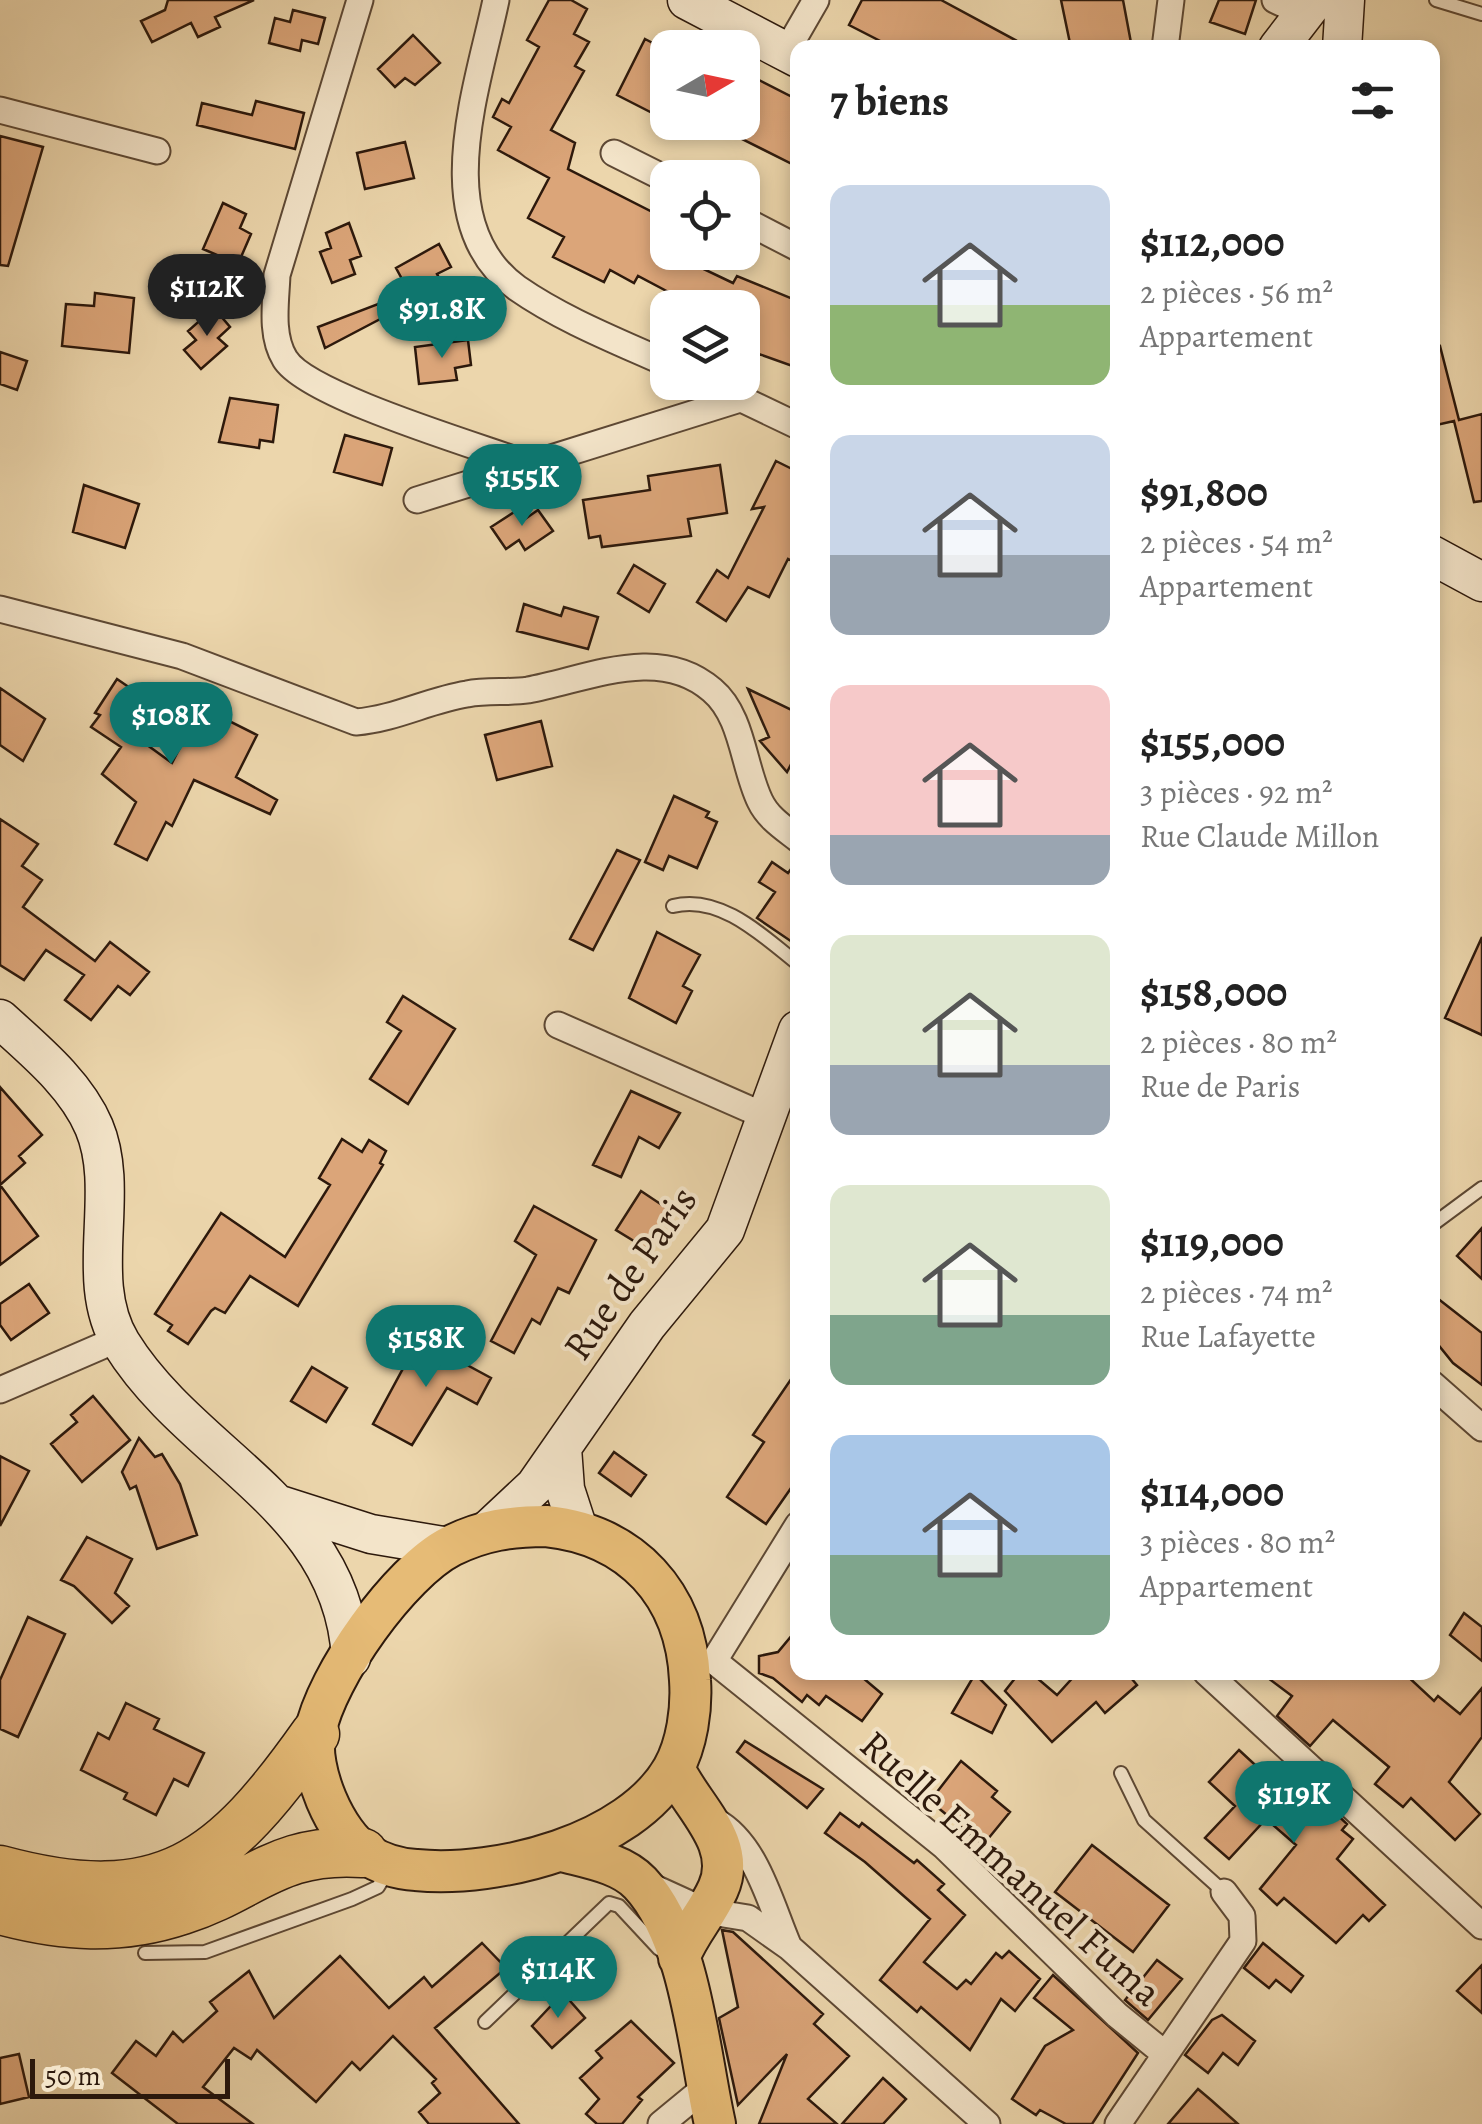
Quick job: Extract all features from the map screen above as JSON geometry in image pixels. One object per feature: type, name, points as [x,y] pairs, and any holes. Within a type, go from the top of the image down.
[{"type":"highway","points":[[0,1870],[90,1888],[126,1887],[196,1862],[248,1822],[279,1787],[315,1734]]},
{"type":"highway","points":[[0,1910],[53,1924],[125,1923],[185,1910],[280,1863],[319,1852],[377,1859]]},
{"type":"main road","points":[[546,1526],[578,1529],[607,1541],[653,1574],[702,1664],[674,1768],[626,1818],[562,1850],[445,1871],[377,1859],[340,1824],[325,1791],[315,1734],[351,1658],[408,1581],[449,1547],[488,1530],[546,1526]]},
{"type":"main road","points":[[674,1768],[706,1816],[722,1855],[720,1886],[679,1958]]},
{"type":"main road","points":[[562,1850],[616,1867],[638,1881],[658,1909],[679,1958],[711,2105]]},
{"type":"street","points":[[360,0],[277,275],[274,320],[285,359],[318,388],[530,465]]},
{"type":"street","points":[[496,0],[466,146],[465,198],[482,246],[514,285],[561,314],[650,356]]},
{"type":"street","points":[[687,0],[790,54]]},
{"type":"street","points":[[799,40],[816,0]]},
{"type":"street","points":[[1166,40],[1171,0]]},
{"type":"street","points":[[1342,40],[1345,0]]},
{"type":"street","points":[[1283,40],[1299,5]]},
{"type":"street","points":[[0,110],[157,152]]},
{"type":"street","points":[[614,153],[650,171]]},
{"type":"street","points":[[760,229],[790,244]]},
{"type":"street","points":[[418,500],[737,400]]},
{"type":"street","points":[[742,400],[790,422]]},
{"type":"street","points":[[1440,559],[1482,582]]},
{"type":"street","points":[[1440,570],[1482,592]]},
{"type":"street","points":[[0,610],[198,662],[316,711],[356,722],[380,720],[466,694],[525,690],[634,666],[662,666],[714,690],[732,716],[760,801],[770,816],[790,832]]},
{"type":"street","points":[[0,1019],[62,1079],[96,1130],[105,1202],[105,1282],[118,1339],[143,1375],[277,1504],[336,1580],[347,1610],[351,1658]]},
{"type":"street","points":[[558,1026],[765,1116]]},
{"type":"street","name":"Rue de Paris","points":[[488,1530],[535,1486],[648,1325],[724,1230],[790,1051]]},
{"type":"street","points":[[0,1390],[118,1339]]},
{"type":"street","points":[[1440,1391],[1482,1428]]},
{"type":"street","points":[[562,1448],[565,1489],[578,1529]]},
{"type":"street","points":[[277,1504],[371,1534],[449,1547]]},
{"type":"street","points":[[702,1664],[790,1537]]},
{"type":"street","name":"Ruelle Emmanuel Fuma","points":[[702,1664],[944,1846],[1117,2015],[1166,2054]]},
{"type":"street","points":[[1215,1680],[1482,1926]]},
{"type":"street","points":[[706,1816],[729,1828],[747,1850],[790,1948]]},
{"type":"street","points":[[638,1881],[704,1912],[748,1918],[790,1948],[987,2124]]},
{"type":"street","points":[[1118,2124],[1243,1940],[1242,1916],[1224,1892]]},
{"type":"street","points":[[661,2124],[711,2105]]},
{"type":"lane","points":[[1436,0],[1482,14]]},
{"type":"lane","points":[[673,906],[692,901],[722,912],[750,925],[790,958]]},
{"type":"lane","points":[[1440,1220],[1482,1188]]},
{"type":"lane","points":[[1122,1773],[1144,1820],[1224,1892]]},
{"type":"lane","points":[[145,1953],[205,1952],[325,1911],[378,1887],[377,1859]]},
{"type":"lane","points":[[486,2022],[609,1903],[631,1917],[663,1954],[679,1958]]},
{"type":"building","points":[[168,0],[254,0],[215,17],[220,27],[198,37],[191,23],[152,42],[141,21],[165,10]]},
{"type":"building","points":[[549,0],[571,0],[587,9],[574,34],[589,42],[575,66],[584,71],[551,130],[575,143],[568,169],[650,211],[650,270],[706,270],[733,283],[737,276],[790,298],[790,365],[760,354],[760,290],[665,290],[638,276],[634,283],[610,270],[604,282],[553,257],[564,237],[528,218],[549,178],[498,150],[511,127],[493,117],[502,99],[509,103],[539,47],[527,40]]},
{"type":"building","points":[[862,0],[941,0],[1015,40],[878,40],[849,25]]},
{"type":"building","points":[[1061,0],[1123,0],[1130,40],[1069,40]]},
{"type":"building","points":[[1219,0],[1256,0],[1245,34],[1210,22]]},
{"type":"building","points":[[293,10],[325,18],[318,44],[302,40],[300,51],[269,43],[275,18],[290,22]]},
{"type":"building","points":[[413,35],[440,63],[415,85],[405,78],[395,87],[378,69]]},
{"type":"building","points":[[645,39],[650,42],[650,112],[617,95]]},
{"type":"building","points":[[760,81],[790,96],[790,163],[744,140],[760,140]]},
{"type":"building","points":[[256,101],[304,113],[295,149],[197,125],[202,103],[252,115]]},
{"type":"building","points":[[0,136],[43,147],[8,266],[0,265]]},
{"type":"building","points":[[405,142],[414,178],[365,189],[357,153]]},
{"type":"building","points":[[223,203],[246,214],[240,228],[251,234],[238,264],[203,249]]},
{"type":"building","points":[[349,223],[361,256],[350,260],[355,274],[332,283],[320,252],[331,248],[326,233]]},
{"type":"building","points":[[439,244],[451,267],[437,274],[443,285],[414,301],[396,268]]},
{"type":"building","points":[[95,293],[134,298],[129,353],[62,346],[66,304],[94,306]]},
{"type":"building","points":[[378,304],[384,317],[325,348],[318,327]]},
{"type":"building","points":[[214,308],[230,327],[218,338],[227,346],[201,369],[184,350],[196,340],[188,331]]},
{"type":"building","points":[[468,340],[471,365],[455,368],[457,380],[419,384],[415,347]]},
{"type":"building","points":[[1440,346],[1459,420],[1482,414],[1482,501],[1474,502],[1454,421],[1440,424]]},
{"type":"building","points":[[0,352],[27,361],[17,390],[0,384]]},
{"type":"building","points":[[230,398],[278,405],[273,442],[260,440],[259,448],[219,442]]},
{"type":"building","points":[[345,435],[392,448],[382,485],[334,472]]},
{"type":"building","points":[[776,461],[790,468],[790,560],[769,597],[748,587],[726,621],[697,602],[717,570],[728,578],[764,507],[752,509]]},
{"type":"building","points":[[720,465],[727,513],[688,519],[691,536],[602,547],[600,536],[589,538],[583,500],[650,490],[648,476]]},
{"type":"building","points":[[84,485],[139,504],[125,548],[73,532]]},
{"type":"building","points":[[519,509],[525,519],[538,510],[553,531],[525,550],[519,540],[506,549],[491,527]]},
{"type":"building","points":[[634,565],[665,584],[649,612],[618,593]]},
{"type":"building","points":[[524,604],[561,616],[564,607],[598,617],[588,649],[517,631]]},
{"type":"building","points":[[117,679],[152,703],[128,739],[132,734],[172,763],[198,712],[214,720],[217,715],[257,735],[236,777],[277,800],[270,814],[194,780],[172,826],[166,822],[147,860],[115,844],[136,802],[102,774],[121,747],[91,727],[100,715],[95,713]]},
{"type":"building","points":[[0,688],[45,719],[23,761],[0,745]]},
{"type":"building","points":[[748,689],[790,709],[787,772],[760,741],[769,737]]},
{"type":"building","points":[[541,721],[552,766],[497,780],[485,735]]},
{"type":"building","points":[[674,796],[709,812],[706,817],[717,822],[697,868],[669,856],[663,870],[645,862]]},
{"type":"building","points":[[0,819],[38,844],[22,866],[42,880],[23,907],[95,961],[110,942],[149,972],[130,995],[118,986],[91,1020],[65,1000],[84,975],[46,950],[24,980],[0,965]]},
{"type":"building","points":[[617,850],[640,860],[593,950],[570,939]]},
{"type":"building","points":[[772,862],[788,873],[790,870],[790,941],[757,918],[775,892],[759,882]]},
{"type":"building","points":[[657,932],[700,955],[683,986],[692,991],[676,1023],[629,998]]},
{"type":"building","points":[[1482,937],[1482,1035],[1445,1018]]},
{"type":"building","points":[[403,996],[455,1029],[408,1104],[370,1079],[401,1031],[387,1022]]},
{"type":"building","points":[[0,1087],[42,1135],[19,1156],[25,1163],[0,1185]]},
{"type":"building","points":[[631,1091],[680,1113],[659,1148],[639,1137],[621,1177],[593,1165]]},
{"type":"building","points":[[342,1139],[362,1152],[369,1140],[386,1151],[380,1163],[383,1165],[298,1306],[250,1276],[225,1313],[215,1308],[211,1311],[188,1344],[168,1331],[172,1325],[155,1314],[221,1213],[285,1257],[330,1185],[319,1178]]},
{"type":"building","points":[[0,1185],[38,1236],[0,1265]]},
{"type":"building","points":[[641,1191],[671,1211],[647,1249],[616,1230]]},
{"type":"building","points":[[534,1206],[596,1240],[569,1293],[558,1288],[540,1324],[532,1319],[514,1353],[491,1341],[536,1255],[515,1241]]},
{"type":"building","points":[[1482,1228],[1482,1279],[1457,1256]]},
{"type":"building","points":[[29,1284],[49,1313],[11,1340],[0,1325],[0,1304]]},
{"type":"building","points":[[1440,1300],[1482,1333],[1482,1385],[1453,1363],[1440,1347]]},
{"type":"building","points":[[419,1339],[491,1378],[477,1404],[447,1388],[412,1445],[373,1424]]},
{"type":"building","points":[[312,1367],[347,1388],[326,1422],[291,1401]]},
{"type":"building","points":[[790,1381],[790,1490],[766,1524],[727,1497],[764,1442],[753,1435]]},
{"type":"building","points":[[93,1396],[130,1440],[82,1482],[51,1444],[77,1422],[71,1415]]},
{"type":"building","points":[[139,1438],[155,1457],[162,1454],[180,1484],[197,1535],[157,1549],[136,1486],[130,1489],[122,1472]]},
{"type":"building","points":[[614,1452],[646,1475],[631,1496],[599,1473]]},
{"type":"building","points":[[0,1456],[29,1471],[0,1526]]},
{"type":"building","points":[[87,1537],[132,1559],[115,1593],[129,1606],[112,1623],[74,1586],[61,1580]]},
{"type":"building","points":[[1464,1613],[1482,1627],[1482,1661],[1450,1635]]},
{"type":"building","points":[[28,1617],[65,1634],[18,1737],[0,1729],[0,1680]]},
{"type":"building","points":[[790,1638],[790,1680],[865,1680],[882,1694],[862,1721],[826,1696],[819,1705],[807,1695],[802,1702],[773,1678],[759,1673],[759,1656],[778,1652]]},
{"type":"building","points":[[971,1680],[981,1680],[1006,1705],[992,1733],[952,1713]]},
{"type":"building","points":[[1014,1680],[1039,1680],[1057,1695],[1071,1680],[1133,1680],[1137,1685],[1105,1713],[1096,1702],[1052,1742],[1005,1691]]},
{"type":"building","points":[[1271,1680],[1412,1680],[1434,1701],[1438,1696],[1460,1714],[1482,1688],[1482,1737],[1449,1782],[1480,1814],[1455,1840],[1411,1798],[1403,1807],[1375,1784],[1389,1767],[1333,1720],[1310,1746],[1277,1716],[1292,1696]]},
{"type":"building","points":[[126,1703],[159,1719],[154,1729],[204,1753],[188,1786],[174,1779],[156,1815],[124,1799],[127,1793],[81,1770],[98,1733],[109,1739]]},
{"type":"building","points":[[745,1741],[823,1789],[807,1808],[737,1752]]},
{"type":"building","points":[[1239,1750],[1267,1776],[1274,1767],[1325,1812],[1329,1807],[1347,1824],[1342,1830],[1353,1839],[1337,1859],[1385,1905],[1369,1921],[1363,1915],[1336,1943],[1284,1898],[1277,1905],[1260,1889],[1296,1845],[1266,1819],[1229,1859],[1205,1838],[1235,1806],[1209,1782]]},
{"type":"building","points":[[961,1761],[997,1791],[992,1797],[1010,1812],[983,1845],[930,1801]]},
{"type":"building","points":[[840,1813],[859,1827],[862,1823],[914,1863],[917,1860],[944,1884],[938,1890],[965,1915],[924,1962],[957,1989],[966,1980],[971,1984],[996,1953],[1002,1958],[1009,1951],[1040,1979],[1015,2011],[1001,1999],[970,2050],[921,2007],[917,2012],[880,1980],[930,1919],[825,1833]]},
{"type":"building","points":[[1092,1845],[1169,1905],[1133,1952],[1055,1892]]},
{"type":"building","points":[[722,1930],[733,1932],[823,2014],[814,2024],[849,2056],[808,2099],[837,2124],[759,2124],[787,2054],[738,2105],[719,2018],[738,2007]]},
{"type":"building","points":[[482,1943],[506,1968],[435,2028],[519,2124],[429,2124],[419,2112],[440,2093],[432,2083],[436,2079],[393,2036],[360,2070],[352,2062],[316,2102],[257,2050],[251,2059],[234,2048],[203,2087],[253,2124],[178,2124],[112,2073],[136,2041],[156,2056],[173,2032],[183,2042],[217,2011],[210,2002],[249,1971],[274,2018],[340,1956],[389,2008],[424,1977],[432,1987]]},
{"type":"building","points":[[1263,1943],[1303,1976],[1291,1992],[1276,1980],[1269,1988],[1244,1968]]},
{"type":"building","points":[[1157,1960],[1182,1979],[1148,2020],[1125,2000]]},
{"type":"building","points":[[1482,1965],[1482,2013],[1457,1991]]},
{"type":"building","points":[[1053,1975],[1138,2053],[1092,2124],[1066,2124],[1040,2110],[1036,2115],[1012,2099],[1045,2046],[1073,2030],[1034,1998]]},
{"type":"building","points":[[563,1993],[585,2018],[552,2048],[532,2026]]},
{"type":"building","points":[[1222,2015],[1255,2041],[1238,2065],[1223,2053],[1208,2073],[1185,2055],[1212,2020]]},
{"type":"building","points":[[631,2021],[674,2063],[638,2097],[642,2100],[622,2124],[597,2124],[586,2114],[599,2099],[580,2078],[602,2058],[596,2051]]},
{"type":"building","points":[[19,2054],[29,2097],[0,2104],[0,2058]]},
{"type":"building","points":[[883,2078],[906,2099],[883,2124],[842,2124]]},
{"type":"building","points":[[1198,2089],[1211,2100],[1238,2124],[1168,2124]]}]
